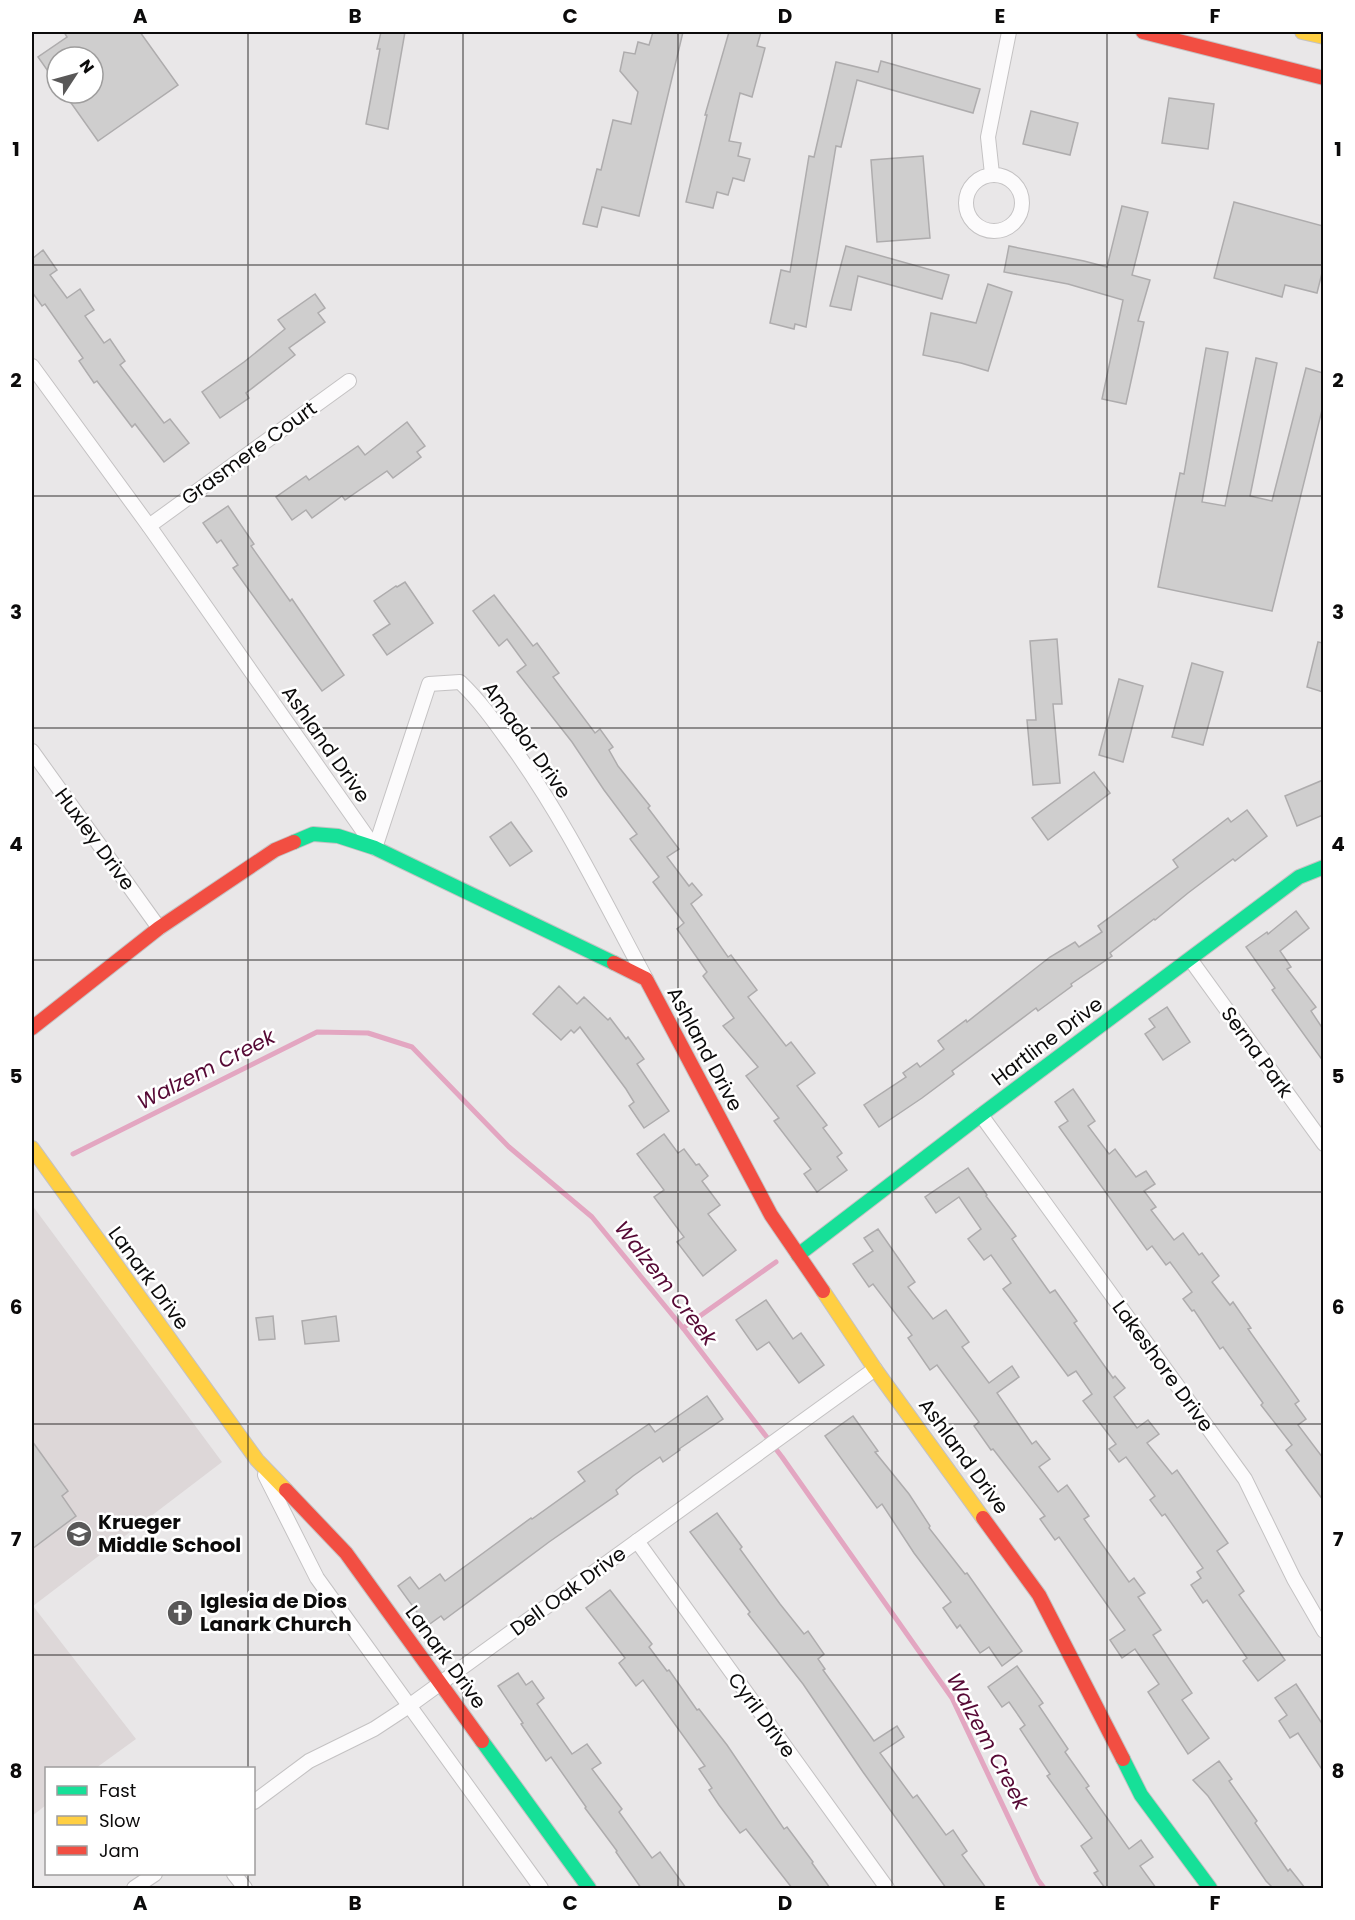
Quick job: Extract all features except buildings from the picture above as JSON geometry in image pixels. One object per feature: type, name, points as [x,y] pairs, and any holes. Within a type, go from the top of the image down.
[{"type":"street","points":[[992,174],[988,137],[1008,32]]},
{"type":"street","points":[[1143,32],[1323,78]]},
{"type":"street","points":[[1302,32],[1323,37]]},
{"type":"street","points":[[992,174],[1007,177],[1014,182],[1022,198],[1019,216],[1006,228],[998,231],[979,227],[971,220],[965,202],[972,184],[992,174]]},
{"type":"street","name":"Ashland Drive","points":[[32,366],[375,848],[646,979],[771,1215],[875,1369],[1039,1595],[1141,1795],[1210,1888]]},
{"type":"street","name":"Grasmere Court","points":[[148,526],[349,381]]},
{"type":"street","name":"Amador Drive","points":[[375,848],[429,684],[460,682],[476,697],[524,762],[574,842],[646,979]]},
{"type":"street","name":"Huxley Drive","points":[[32,751],[159,928]]},
{"type":"street","points":[[32,1028],[159,928],[275,850],[313,834],[338,836],[375,848]]},
{"type":"street","name":"Hartline Drive","points":[[798,1255],[1299,877],[1323,867]]},
{"type":"street","name":"Serna Park","points":[[1190,959],[1323,1144]]},
{"type":"street","name":"Lakeshore Drive","points":[[981,1115],[1245,1479],[1294,1579],[1323,1631]]},
{"type":"street","name":"Lanark Drive","points":[[32,1148],[257,1460],[346,1553],[589,1888]]},
{"type":"street","name":"Dell Oak Drive","points":[[255,1801],[309,1761],[374,1729],[409,1706],[875,1369]]},
{"type":"street","name":"Lanark Drive","points":[[257,1460],[317,1578],[541,1888]]},
{"type":"street","name":"Cyril Drive","points":[[637,1541],[887,1888]]},
{"type":"street","points":[[134,1888],[154,1875]]},
{"type":"street","points":[[235,1875],[245,1888]]},
{"type":"shaded area","name":"Krueger Middle School","points":[[32,1205],[222,1462],[33,1606],[136,1739],[97,1767],[45,1767],[45,1806],[32,1816]]},
{"type":"waterway","name":"Walzem Creek","points":[[73,1154],[317,1032],[368,1033],[412,1047],[509,1147],[592,1217],[683,1328],[782,1457],[952,1698],[1038,1880],[1044,1888]]},
{"type":"waterway","points":[[683,1328],[776,1262]]},
{"type":"traffic: fast","points":[[294,842],[313,834],[338,836],[375,848],[614,963]]},
{"type":"traffic: fast","points":[[798,1255],[1299,877],[1324,867]]},
{"type":"traffic: fast","points":[[482,1741],[589,1888]]},
{"type":"traffic: fast","points":[[1123,1759],[1141,1795],[1210,1888]]},
{"type":"traffic: slow","points":[[1302,32],[1324,37]]},
{"type":"traffic: slow","points":[[32,1148],[257,1460],[286,1490]]},
{"type":"traffic: slow","points":[[823,1291],[875,1369],[983,1518]]},
{"type":"traffic: jam","points":[[1143,32],[1324,78]]},
{"type":"traffic: jam","points":[[32,1028],[159,928],[275,850],[294,842]]},
{"type":"traffic: jam","points":[[614,963],[646,979],[771,1215],[823,1291]]},
{"type":"traffic: jam","points":[[286,1490],[346,1553],[482,1741]]},
{"type":"traffic: jam","points":[[983,1518],[1039,1595],[1123,1759]]},
{"type":"place","name":"Krueger Middle School","points":[[79,1534]]},
{"type":"place","name":"Iglesia de Dios Lanark Church","points":[[180,1613]]}]
